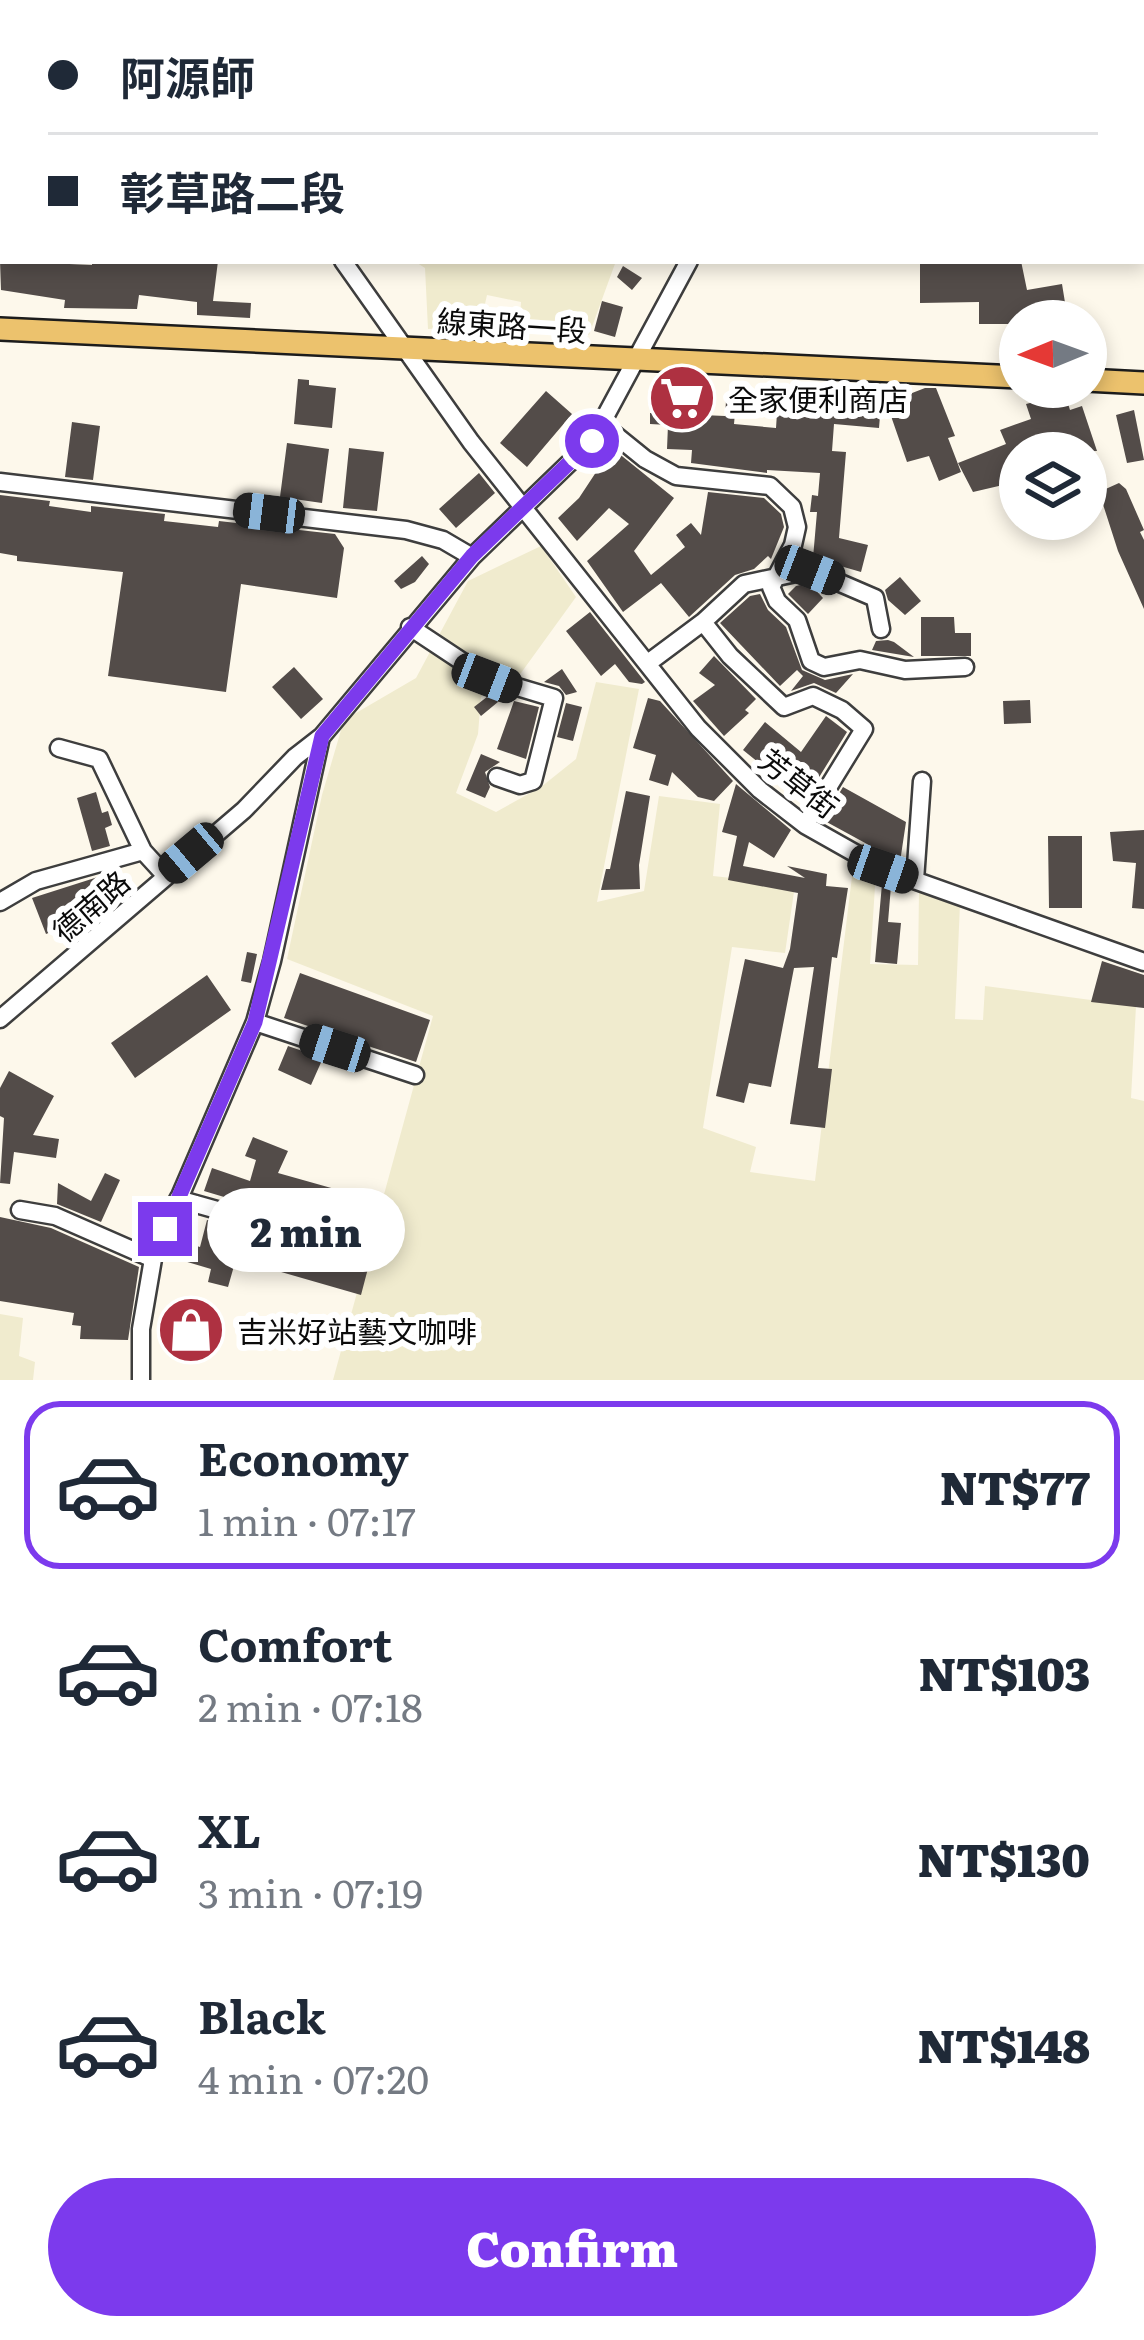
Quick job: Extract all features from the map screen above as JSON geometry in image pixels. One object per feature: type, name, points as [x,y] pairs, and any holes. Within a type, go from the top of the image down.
[{"type":"main road","name":"線東路一段","points":[[0,328],[999,376]]},
{"type":"main road","points":[[1107,381],[1144,383]]},
{"type":"street","name":"芳草街","points":[[345,264],[471,442],[723,754],[805,825],[867,862],[1144,962]]},
{"type":"street","name":"德南路","points":[[0,1019],[244,810],[322,736],[472,556],[592,441],[688,264]]},
{"type":"street","points":[[603,425],[645,459],[676,476],[770,486],[792,507],[797,527],[794,544],[771,587],[777,601],[797,620],[811,661],[824,667],[860,660],[905,670],[965,668]]},
{"type":"street","points":[[0,482],[406,530],[443,540],[472,556]]},
{"type":"street","points":[[648,663],[744,584],[810,570],[875,598],[881,629]]},
{"type":"street","points":[[703,622],[730,656],[784,707],[813,696],[842,710],[864,730],[805,825]]},
{"type":"street","points":[[410,627],[487,678],[554,698],[533,781],[520,785],[497,777]]},
{"type":"street","points":[[141,1380],[141,1329],[153,1259],[255,1022],[322,736]]},
{"type":"street","points":[[59,748],[99,759],[142,850],[165,875]]},
{"type":"street","points":[[914,880],[922,781]]},
{"type":"street","points":[[0,902],[36,881],[142,850]]},
{"type":"street","points":[[255,1022],[415,1075]]},
{"type":"street","points":[[178,1198],[356,1249]]},
{"type":"street","points":[[20,1210],[55,1216],[153,1259]]},
{"type":"shaded area","points":[[419,264],[615,264],[589,335],[520,317],[521,302],[487,295],[480,326],[428,329],[425,268]]},
{"type":"shaded area","points":[[541,546],[576,597],[521,673],[481,697],[478,734],[456,793],[496,812],[541,787],[576,759],[596,682],[639,689],[597,902],[644,891],[659,796],[720,804],[713,876],[795,885],[785,953],[732,947],[703,1128],[756,1147],[750,1172],[815,1181],[854,860],[876,871],[870,964],[918,965],[919,891],[960,904],[955,1019],[983,1020],[985,986],[1136,1006],[1131,1098],[1144,1101],[1144,1380],[333,1380],[433,1016],[287,959],[322,795],[344,720],[416,678],[468,581]]},
{"type":"shaded area","points":[[0,1314],[23,1318],[19,1356],[35,1362],[33,1380],[0,1380]]},
{"type":"building","points":[[0,264],[218,264],[213,301],[251,303],[250,318],[197,315],[197,302],[139,295],[137,309],[64,308],[65,300],[1,290]]},
{"type":"building","points":[[920,264],[1022,264],[1027,290],[1062,284],[1065,300],[999,300],[999,324],[979,324],[979,302],[920,303]]},
{"type":"building","points":[[623,266],[642,278],[632,290],[617,277]]},
{"type":"building","points":[[602,301],[623,307],[615,337],[594,331]]},
{"type":"building","points":[[298,379],[336,388],[332,428],[294,424]]},
{"type":"building","points":[[662,387],[703,389],[702,415],[725,416],[726,401],[736,402],[734,424],[776,428],[778,398],[843,402],[844,388],[882,392],[879,428],[834,424],[832,451],[846,452],[839,538],[868,545],[861,572],[813,558],[817,512],[810,512],[812,495],[818,496],[820,473],[767,473],[691,463],[692,450],[667,449],[668,425],[650,424],[650,413],[661,413]]},
{"type":"building","points":[[936,388],[955,436],[948,438],[961,472],[939,481],[929,456],[907,462],[884,396]]},
{"type":"building","points":[[546,391],[572,414],[527,467],[500,443]]},
{"type":"building","points":[[1027,408],[1083,408],[1091,432],[1000,430],[1031,419]]},
{"type":"building","points":[[1134,410],[1144,460],[1127,463],[1116,415]]},
{"type":"building","points":[[72,422],[100,426],[93,480],[65,477]]},
{"type":"building","points":[[287,443],[329,449],[322,503],[280,497]]},
{"type":"building","points":[[999,447],[999,486],[973,492],[958,463]]},
{"type":"building","points":[[349,448],[384,452],[377,511],[343,508]]},
{"type":"building","points":[[612,448],[674,498],[634,551],[651,575],[685,547],[676,535],[691,523],[701,535],[708,492],[764,498],[781,514],[784,527],[771,559],[768,556],[754,569],[735,575],[689,617],[661,583],[623,612],[587,561],[629,524],[609,508],[577,541],[558,518],[579,498]]},
{"type":"building","points":[[479,473],[495,493],[456,528],[439,509]]},
{"type":"building","points":[[1119,483],[1126,489],[1144,530],[1140,532],[1144,609],[1107,517],[1107,488]]},
{"type":"building","points":[[0,495],[91,512],[91,506],[165,514],[164,521],[218,527],[219,521],[335,534],[344,548],[337,598],[241,584],[226,692],[108,676],[123,572],[17,561],[17,556],[0,553]]},
{"type":"building","points":[[422,556],[429,564],[415,582],[401,589],[394,581]]},
{"type":"building","points":[[900,577],[921,601],[905,615],[888,600],[885,590]]},
{"type":"building","points":[[809,583],[823,598],[808,614],[788,594]]},
{"type":"building","points":[[760,594],[768,610],[786,627],[802,670],[825,680],[853,674],[836,693],[814,683],[791,691],[803,676],[797,670],[780,686],[720,623],[750,596]]},
{"type":"building","points":[[590,612],[645,682],[629,682],[615,664],[601,676],[566,631]]},
{"type":"building","points":[[921,617],[954,617],[955,633],[971,633],[971,656],[921,656]]},
{"type":"building","points":[[888,640],[914,657],[872,650],[876,641]]},
{"type":"building","points":[[714,656],[756,699],[745,710],[749,713],[724,736],[693,701],[715,685],[699,673]]},
{"type":"building","points":[[294,667],[323,699],[301,719],[272,687]]},
{"type":"building","points":[[562,669],[577,692],[566,695],[559,686],[544,682]]},
{"type":"building","points":[[492,693],[504,697],[481,716],[474,707]]},
{"type":"building","points":[[648,698],[660,701],[733,781],[714,801],[698,797],[672,772],[668,786],[649,780],[656,755],[633,748]]},
{"type":"building","points":[[1030,700],[1031,723],[1004,724],[1003,701]]},
{"type":"building","points":[[514,701],[539,707],[526,759],[497,749]]},
{"type":"building","points":[[566,703],[582,707],[573,741],[557,737]]},
{"type":"building","points":[[826,716],[847,732],[805,800],[743,750],[765,722],[801,752]]},
{"type":"building","points":[[481,754],[500,762],[485,772],[490,787],[485,798],[466,790]]},
{"type":"building","points":[[736,784],[791,830],[774,858],[749,842],[743,866],[805,878],[787,866],[827,874],[826,886],[848,888],[837,958],[832,957],[818,1068],[832,1069],[825,1128],[790,1124],[814,967],[794,968],[771,1087],[749,1083],[744,1103],[716,1096],[745,959],[783,968],[798,893],[728,880],[737,836],[722,832]]},
{"type":"building","points":[[843,787],[906,822],[900,862],[823,820]]},
{"type":"building","points":[[626,791],[650,796],[640,889],[601,890],[606,869],[610,869]]},
{"type":"building","points":[[96,792],[102,813],[108,811],[112,825],[105,828],[110,846],[92,851],[77,798]]},
{"type":"building","points":[[1144,830],[1144,909],[1132,908],[1136,863],[1113,861],[1110,832]]},
{"type":"building","points":[[1048,836],[1082,836],[1082,908],[1049,908]]},
{"type":"building","points":[[101,876],[105,890],[78,921],[46,934],[32,898]]},
{"type":"building","points":[[882,884],[891,886],[888,922],[901,923],[897,964],[875,962]]},
{"type":"building","points":[[247,952],[257,954],[251,983],[241,981]]},
{"type":"building","points":[[1102,961],[1144,975],[1144,1008],[1091,1002]]},
{"type":"building","points":[[300,973],[430,1020],[416,1062],[284,1018]]},
{"type":"building","points":[[207,975],[231,1010],[135,1078],[111,1043]]},
{"type":"building","points":[[288,1046],[323,1058],[311,1085],[278,1070]]},
{"type":"building","points":[[9,1071],[54,1096],[33,1135],[59,1139],[56,1158],[14,1152],[10,1184],[0,1183],[4,1118],[0,1116],[0,1088]]},
{"type":"building","points":[[253,1137],[288,1151],[278,1173],[381,1202],[368,1246],[359,1237],[204,1191],[212,1168],[250,1181],[256,1160],[245,1156]]},
{"type":"building","points":[[105,1173],[120,1180],[101,1222],[57,1204],[58,1183],[91,1201]]},
{"type":"building","points":[[0,1217],[51,1228],[139,1267],[128,1340],[80,1339],[81,1326],[72,1325],[74,1313],[0,1301]]},
{"type":"building","points":[[207,1220],[353,1261],[371,1257],[361,1295],[236,1259],[228,1287],[208,1282],[211,1269],[184,1261],[190,1244],[200,1247]]},
{"type":"place","name":"全家便利商店","points":[[682,398]]},
{"type":"place","name":"吉米好站藝文咖啡","points":[[191,1330]]},
{"type":"route","points":[[165,1229],[255,1022],[322,736],[472,556],[592,441]]}]
